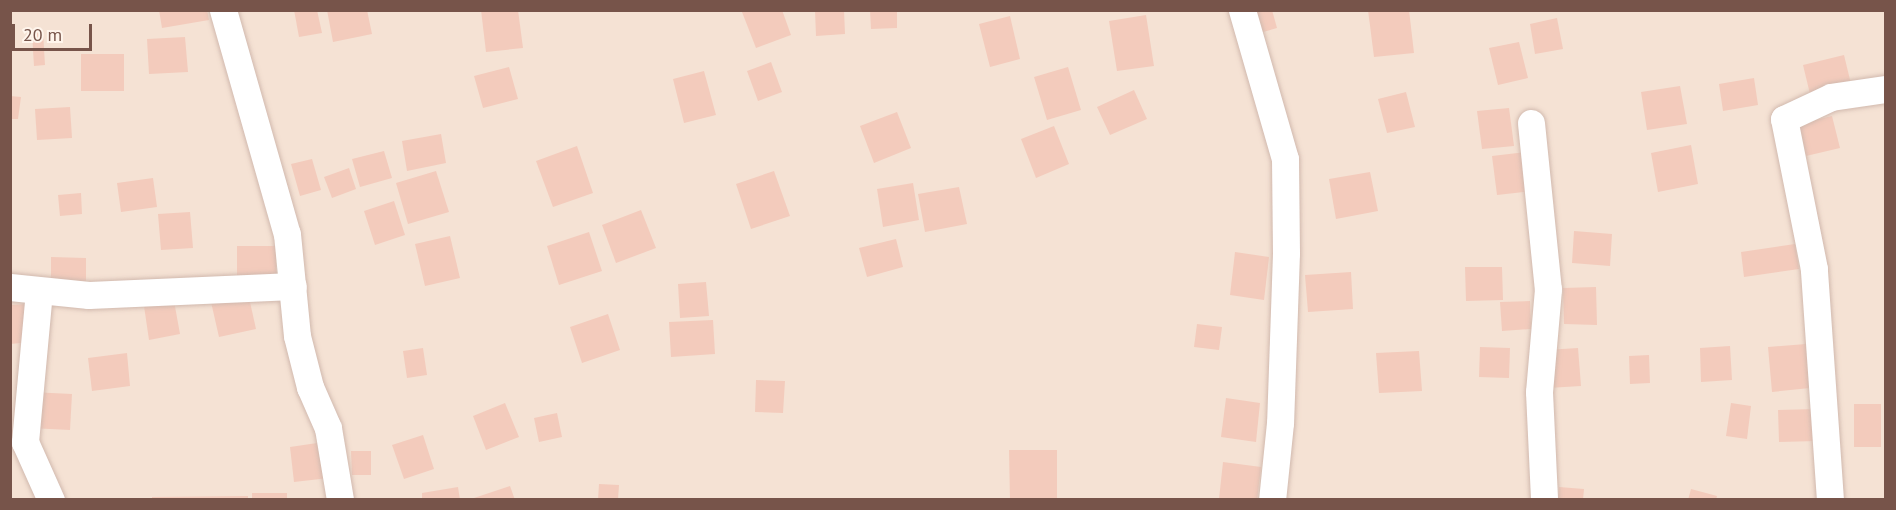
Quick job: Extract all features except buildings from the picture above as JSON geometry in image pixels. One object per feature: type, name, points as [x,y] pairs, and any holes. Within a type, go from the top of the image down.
[{"type":"street","points":[[223,10],[287,234],[297,336],[310,387],[328,428],[340,500]]},
{"type":"street","points":[[1242,10],[1285,159],[1281,401],[1272,500]]},
{"type":"street","points":[[1830,500],[1814,269],[1784,119],[1831,97],[1886,89]]},
{"type":"street","points":[[1531,123],[1548,290],[1539,392],[1544,500]]},
{"type":"street","points":[[10,287],[89,295],[293,286]]},
{"type":"street","points":[[39,291],[25,442],[51,500]]},
{"type":"shaded area","points":[[11,11],[1885,11],[1885,499],[11,499]]}]
